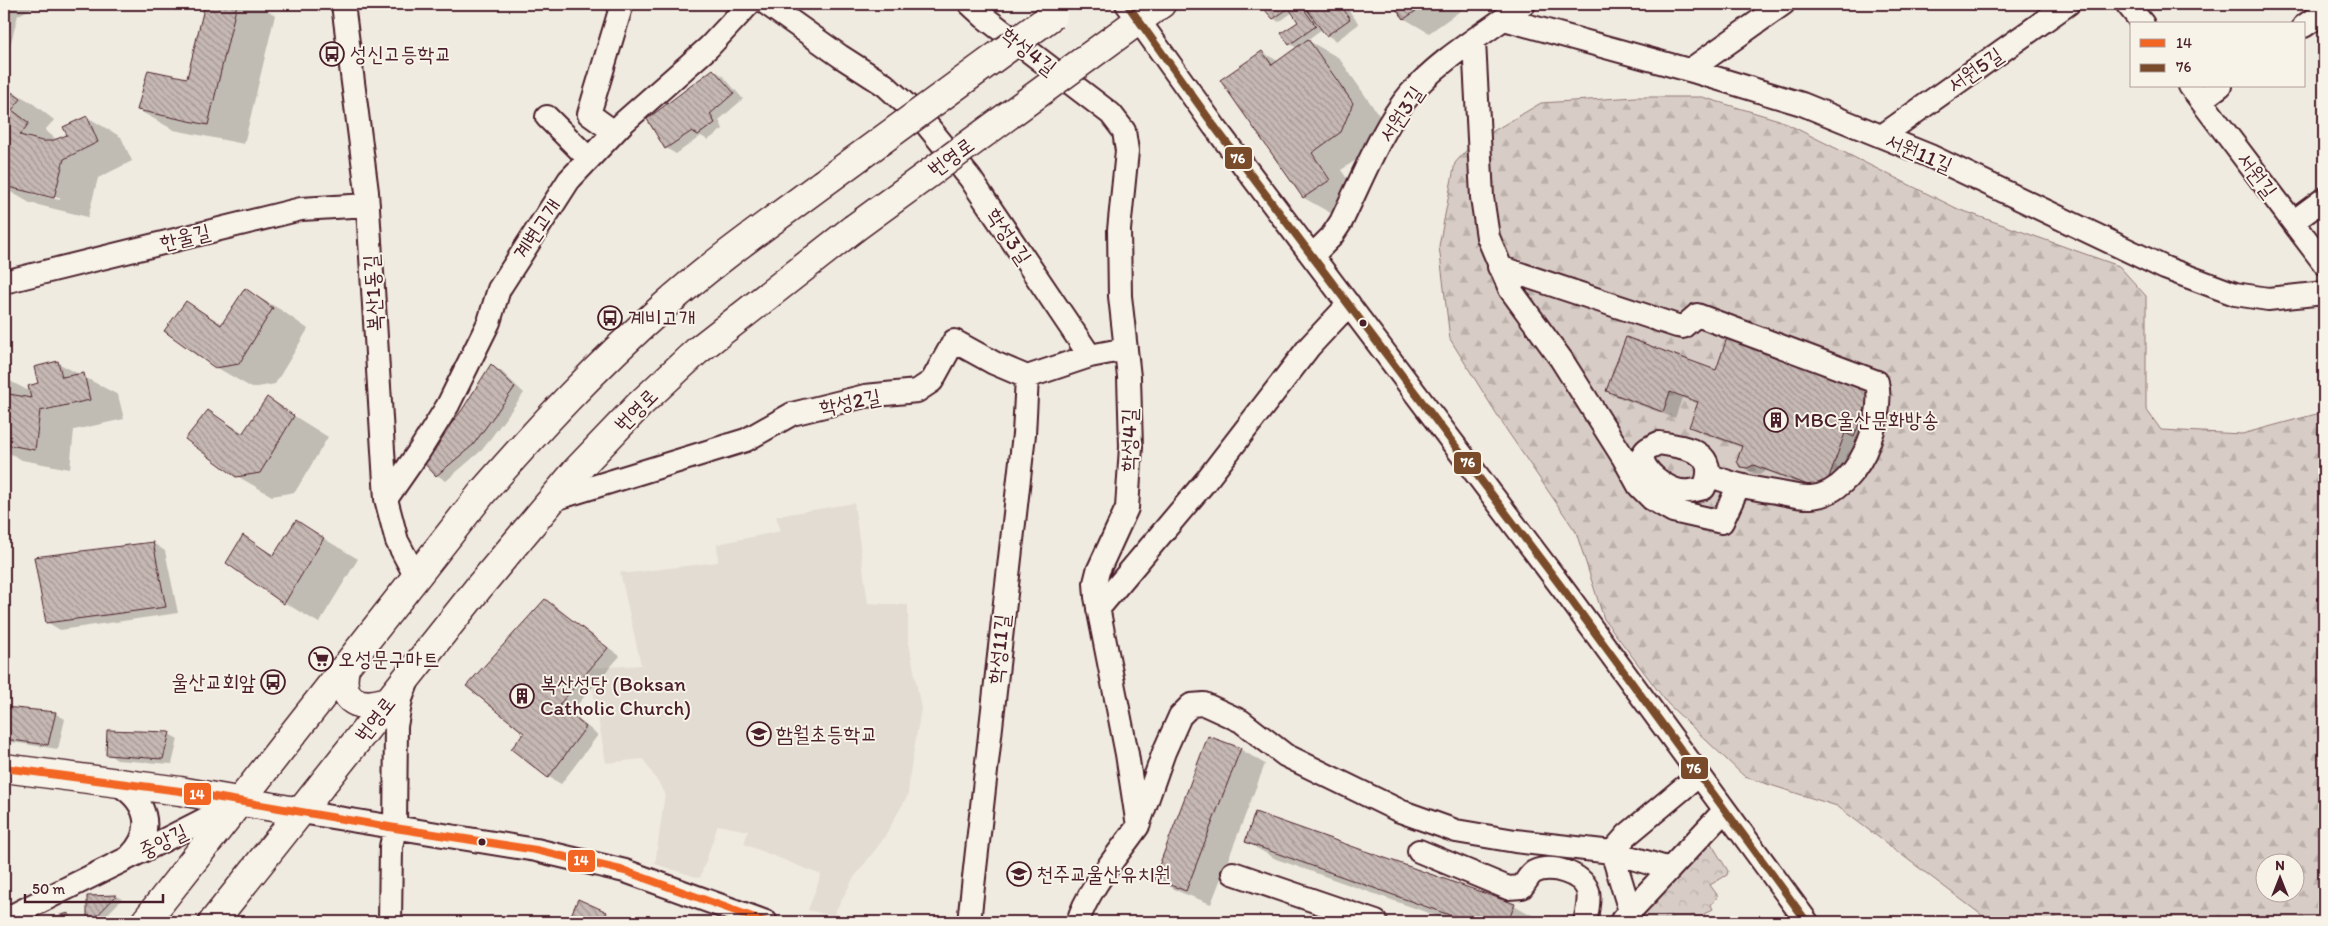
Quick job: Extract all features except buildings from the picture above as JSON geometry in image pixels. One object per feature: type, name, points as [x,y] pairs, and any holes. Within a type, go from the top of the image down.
[{"type":"main road","name":"번영로","points":[[213,922],[551,500],[639,405],[697,351],[853,229],[1086,58],[1133,12],[1161,4]]},
{"type":"main road","points":[[145,922],[482,493],[602,362],[663,306],[738,246],[1060,9]]},
{"type":"main road","points":[[345,668],[344,686],[346,694],[352,701],[361,705],[371,705],[390,700]]},
{"type":"main road","points":[[4,768],[241,800],[301,812]]},
{"type":"street","name":"복산1동길","points":[[342,4],[368,205],[386,499],[397,541],[416,578]]},
{"type":"street","points":[[614,132],[589,114],[622,4]]},
{"type":"street","name":"계변고개","points":[[386,499],[420,450],[452,396],[489,322],[498,289],[569,180],[614,132],[710,48],[749,4]]},
{"type":"street","name":"학성3길","points":[[767,4],[840,56],[885,85],[922,119],[970,178],[1090,356]]},
{"type":"street","name":"학성4길","points":[[970,4],[1111,114],[1124,132],[1127,151],[1119,230],[1120,296],[1129,378],[1131,446],[1127,508],[1098,571],[1095,583],[1098,609],[1127,754],[1138,826]]},
{"type":"street","name":"서원3길","points":[[1313,255],[1331,237],[1341,222],[1392,118],[1409,95],[1428,75],[1524,4]]},
{"type":"street","points":[[1690,70],[1783,4]]},
{"type":"street","name":"서원5길","points":[[1882,136],[2068,4]]},
{"type":"street","points":[[2127,4],[2141,22]]},
{"type":"street","points":[[1133,12],[1214,126],[1313,255],[1700,775],[1807,922]]},
{"type":"street","points":[[2306,25],[2324,12]]},
{"type":"street","name":"서원11길","points":[[1504,20],[1690,70],[1802,104],[1930,156],[2165,268],[2234,294],[2268,299],[2324,293]]},
{"type":"street","points":[[1474,41],[1482,197],[1488,237],[1510,290],[1561,359],[1623,457],[1638,486],[1652,499],[1673,511],[1722,522],[1738,487]]},
{"type":"street","points":[[2196,93],[2213,88]]},
{"type":"street","name":"서원길","points":[[2196,93],[2324,263]]},
{"type":"street","points":[[546,117],[588,160]]},
{"type":"street","points":[[2293,222],[2324,199]]},
{"type":"street","name":"한울길","points":[[4,282],[300,209],[368,205]]},
{"type":"street","points":[[1499,267],[1677,326],[1682,327],[1697,315],[1877,382],[1880,394],[1874,430],[1865,454],[1850,476],[1832,491],[1811,497],[1738,487],[1709,476]]},
{"type":"street","points":[[1098,609],[1205,482],[1309,347],[1349,304]]},
{"type":"street","name":"학성2길","points":[[551,500],[746,440],[792,414],[865,396],[917,392],[932,381],[954,341],[994,363],[1027,376]]},
{"type":"street","points":[[1027,376],[1090,356],[1126,348]]},
{"type":"street","name":"학성11길","points":[[969,922],[1024,434],[1027,376]]},
{"type":"street","points":[[390,922],[391,848],[395,828],[396,726],[401,699],[412,672]]},
{"type":"street","points":[[1078,922],[1080,914],[1105,872],[1138,826],[1175,725],[1191,705],[1204,704],[1241,721],[1285,755],[1409,814],[1456,831],[1515,841],[1612,852],[1670,869]]},
{"type":"street","points":[[1612,852],[1627,835],[1700,775]]},
{"type":"street","points":[[111,781],[135,796],[145,816],[142,839],[130,856]]},
{"type":"street","name":"중앙길","points":[[4,920],[130,856],[180,834],[241,800]]},
{"type":"street","points":[[1625,917],[1725,810]]},
{"type":"street","points":[[301,812],[536,850],[625,871],[766,922]]},
{"type":"street","points":[[1419,851],[1508,888],[1522,887],[1530,875],[1536,871],[1552,870],[1576,876],[1588,890],[1588,911],[1585,922]]},
{"type":"street","points":[[1612,852],[1625,917]]},
{"type":"street","points":[[1233,873],[1376,922]]},
{"type":"shaded area","name":"함월초등학교","points":[[854,503],[868,603],[908,605],[908,637],[921,709],[908,795],[882,841],[853,879],[833,916],[808,910],[821,875],[744,844],[748,831],[718,825],[700,878],[655,864],[665,793],[643,759],[606,763],[589,668],[641,665],[620,572],[629,573],[718,562],[717,544],[781,531],[776,516]]},
{"type":"green space","points":[[1636,97],[1702,97],[1779,120],[1958,209],[2119,266],[2146,296],[2146,409],[2161,430],[2242,434],[2324,412],[2324,922],[1991,922],[1837,806],[1745,777],[1668,704],[1604,619],[1576,532],[1506,429],[1450,339],[1439,246],[1455,163],[1473,143],[1541,103]]},
{"type":"green space","points":[[1709,840],[1728,871],[1727,875],[1710,885],[1718,896],[1711,905],[1713,909],[1704,914],[1706,920],[1703,922],[1645,922],[1641,917]]},
{"type":"transit line","name":"76","points":[[1127,4],[1214,126],[1566,593],[1807,922]]},
{"type":"transit line","name":"14","points":[[4,768],[180,791],[536,850],[625,871],[766,922]]},
{"type":"place","name":"성신고등학교","points":[[332,54]]},
{"type":"place","name":"계비고개","points":[[610,318]]},
{"type":"place","name":"MBC울산문화방송","points":[[1776,420]]},
{"type":"place","name":"오성문구마트","points":[[321,659]]},
{"type":"place","name":"울산교회앞","points":[[273,682]]},
{"type":"place","name":"복산성당 (Boksan Catholic Church)","points":[[522,696]]},
{"type":"place","name":"함월초등학교","points":[[759,734]]},
{"type":"place","name":"천주교울산유치원","points":[[1019,874]]}]
